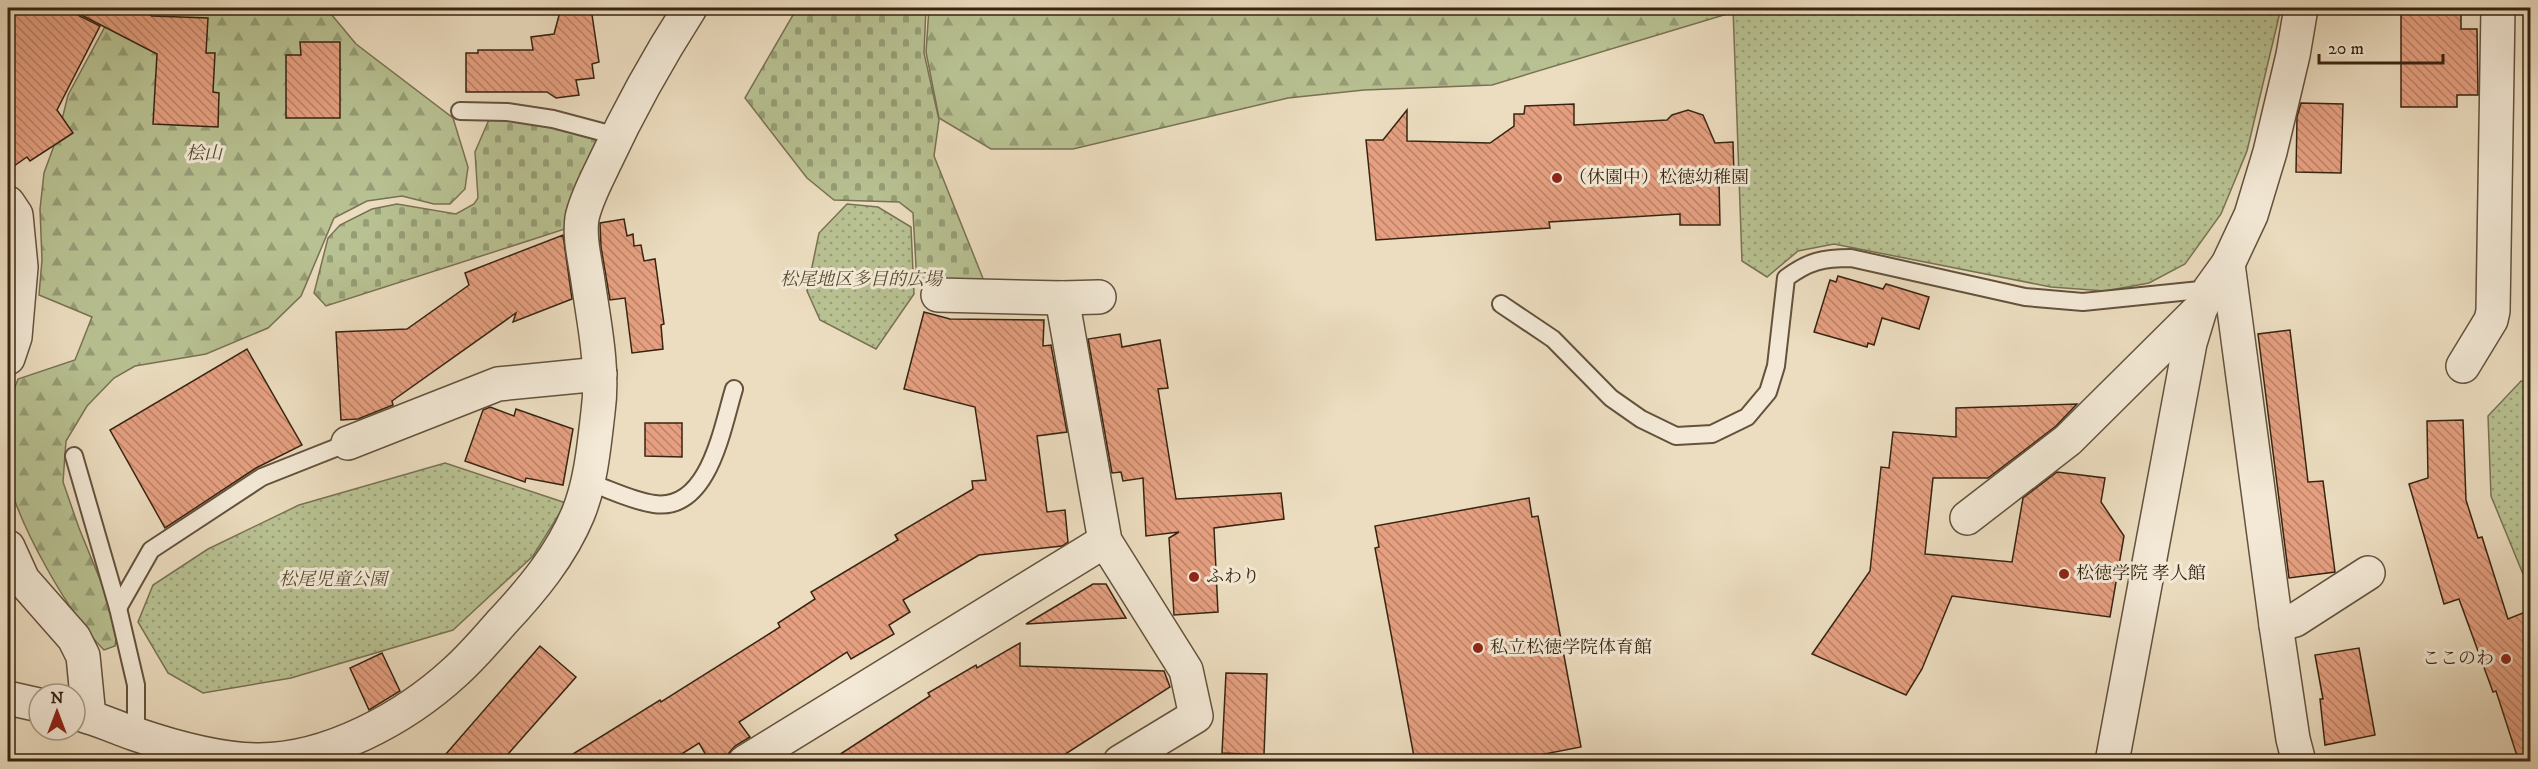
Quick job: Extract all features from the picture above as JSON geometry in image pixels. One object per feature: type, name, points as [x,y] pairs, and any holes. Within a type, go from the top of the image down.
[{"type":"street","points":[[87,717],[180,754],[258,760],[284,758],[310,752],[379,726],[417,704],[457,671],[523,599],[564,542],[579,513],[588,482],[599,408],[600,374],[584,255],[583,216],[617,136],[668,42],[690,8]]},
{"type":"street","points":[[2112,762],[2180,385],[2213,288],[2250,215],[2270,152],[2293,55],[2301,8]]},
{"type":"street","points":[[2463,366],[2491,320],[2493,311],[2498,8]]},
{"type":"street","points":[[8,203],[16,215],[21,267],[15,337],[8,358]]},
{"type":"street","points":[[1967,518],[2068,440],[2213,288]]},
{"type":"street","points":[[2213,288],[2299,762]]},
{"type":"street","points":[[938,295],[1099,297]]},
{"type":"street","points":[[1062,298],[1105,541],[1186,670],[1196,716],[1120,762]]},
{"type":"street","points":[[348,443],[498,384],[600,374]]},
{"type":"street","points":[[745,762],[1105,541]]},
{"type":"street","points":[[8,547],[23,580],[74,638],[83,656],[85,682]]},
{"type":"street","points":[[2276,626],[2295,620],[2368,573]]},
{"type":"street","points":[[8,698],[27,702]]},
{"type":"lane","points":[[460,111],[507,112],[553,119],[617,136]]},
{"type":"lane","points":[[1501,304],[1553,339],[1611,398],[1641,419],[1676,436],[1712,434],[1747,417],[1768,392],[1776,366],[1786,278],[1804,265],[1829,258],[1851,258],[2025,297],[2083,303],[2213,288]]},
{"type":"lane","points":[[588,482],[652,504],[666,505],[681,501],[700,483],[712,458],[734,389]]},
{"type":"lane","points":[[118,608],[151,550],[262,477],[348,443]]},
{"type":"lane","points":[[74,456],[118,608],[136,686],[136,735]]},
{"type":"green space","name":"桧山","points":[[115,8],[326,8],[356,44],[453,118],[468,167],[465,189],[450,204],[434,204],[402,196],[367,201],[334,218],[301,296],[268,328],[206,354],[135,366],[114,378],[87,406],[66,441],[63,482],[110,604],[117,632],[115,646],[104,650],[76,616],[34,545],[8,478],[6,444],[9,405],[18,379],[75,360],[92,317],[39,295],[42,260],[40,209],[44,173],[59,132],[68,95]]},
{"type":"green space","points":[[797,8],[926,8],[924,53],[939,120],[934,156],[986,286],[939,290],[917,284],[913,213],[899,202],[834,200],[807,178],[745,98]]},
{"type":"green space","points":[[929,8],[1747,8],[1492,85],[1364,90],[1288,98],[1073,149],[991,149],[939,118],[926,52]]},
{"type":"green space","points":[[1733,8],[2281,8],[2247,151],[2221,214],[2185,264],[2149,283],[2105,291],[2051,287],[1834,244],[1798,251],[1767,277],[1742,261]]},
{"type":"green space","points":[[491,115],[564,127],[601,137],[565,229],[326,306],[314,293],[328,238],[340,225],[372,209],[397,204],[456,214],[474,204],[478,198],[475,152]]},
{"type":"green space","name":"松尾地区多目的広場","points":[[847,204],[878,207],[911,227],[914,294],[876,349],[820,320],[807,291],[819,233]]},
{"type":"green space","points":[[2521,381],[2530,383],[2530,578],[2525,579],[2491,496],[2488,416]]},
{"type":"green space","name":"松尾児童公園","points":[[445,463],[566,503],[533,556],[453,630],[291,678],[203,693],[168,673],[138,622],[153,585],[208,549],[299,505]]},
{"type":"building","points":[[8,8],[64,8],[100,26],[57,110],[73,133],[30,161],[27,157],[8,170]]},
{"type":"building","points":[[68,8],[135,8],[152,16],[208,18],[206,53],[215,53],[213,92],[219,93],[218,127],[153,124],[157,54]]},
{"type":"building","points":[[561,8],[591,8],[599,62],[592,64],[594,78],[576,80],[579,95],[556,98],[547,92],[466,92],[466,53],[478,53],[478,50],[533,50],[531,37],[554,34]]},
{"type":"building","points":[[2401,8],[2461,8],[2461,29],[2477,29],[2478,95],[2457,95],[2457,107],[2401,107]]},
{"type":"building","points":[[300,42],[340,42],[340,118],[286,118],[286,55],[301,55]]},
{"type":"building","points":[[2301,103],[2343,104],[2341,173],[2296,172],[2297,117]]},
{"type":"building","name":"（休園中）松徳幼稚園","points":[[1574,104],[1574,125],[1667,120],[1672,115],[1688,110],[1703,115],[1715,143],[1733,142],[1734,177],[1719,180],[1720,225],[1680,225],[1680,214],[1549,222],[1550,228],[1376,240],[1366,140],[1383,140],[1407,110],[1407,141],[1490,143],[1514,126],[1514,114],[1524,114],[1525,106]]},
{"type":"building","points":[[624,219],[627,236],[633,234],[634,246],[641,245],[644,261],[655,259],[664,324],[661,325],[663,349],[632,353],[625,298],[610,300],[601,247],[600,223]]},
{"type":"building","points":[[563,235],[572,299],[513,322],[516,313],[392,401],[393,405],[358,419],[341,420],[336,332],[407,329],[469,285],[465,273]]},
{"type":"building","points":[[1838,276],[1883,289],[1886,284],[1929,297],[1919,329],[1882,318],[1874,345],[1868,343],[1867,347],[1814,332],[1830,280],[1836,282]]},
{"type":"building","points":[[924,312],[950,319],[1044,320],[1043,346],[1051,345],[1067,432],[1037,436],[1047,512],[1065,510],[1068,542],[1062,546],[979,555],[903,600],[910,612],[889,625],[894,634],[851,659],[847,652],[739,722],[750,737],[735,746],[726,762],[710,762],[699,743],[669,762],[560,762],[780,627],[778,623],[815,599],[811,592],[898,540],[895,535],[973,489],[972,481],[986,480],[975,407],[904,389]]},
{"type":"building","points":[[2290,330],[2308,482],[2323,481],[2335,572],[2289,578],[2258,334]]},
{"type":"building","points":[[1120,334],[1122,347],[1160,340],[1168,388],[1158,389],[1176,499],[1281,493],[1284,519],[1214,528],[1218,612],[1174,615],[1169,538],[1179,532],[1146,536],[1143,478],[1123,481],[1121,472],[1112,473],[1088,339]]},
{"type":"building","points":[[247,349],[302,445],[256,468],[165,528],[110,430]]},
{"type":"building","points":[[2077,404],[2056,426],[1988,478],[1933,478],[1925,554],[2012,562],[2023,498],[2057,472],[2105,478],[2101,502],[2124,536],[2110,617],[1952,596],[1922,669],[1906,695],[1812,654],[1870,571],[1881,467],[1889,468],[1893,432],[1956,437],[1956,408]]},
{"type":"building","points":[[490,407],[514,416],[516,409],[573,429],[563,485],[526,478],[525,482],[465,461],[483,410]]},
{"type":"building","points":[[2463,420],[2466,500],[2478,538],[2482,537],[2508,619],[2530,610],[2530,762],[2519,762],[2496,691],[2493,692],[2459,599],[2444,604],[2409,484],[2428,478],[2427,421]]},
{"type":"building","points":[[645,423],[682,423],[682,457],[645,456]]},
{"type":"building","name":"私立松徳学院体育館","points":[[1529,498],[1532,517],[1538,516],[1581,747],[1503,762],[1415,762],[1375,548],[1379,547],[1375,526]]},
{"type":"building","points":[[1093,584],[1106,584],[1126,618],[1026,624]]},
{"type":"building","points":[[1020,643],[1020,666],[1164,671],[1170,687],[1053,762],[828,762],[930,696],[928,693]]},
{"type":"building","points":[[540,646],[576,677],[501,762],[439,762]]},
{"type":"building","points":[[2359,648],[2375,735],[2325,745],[2320,699],[2323,699],[2315,655]]},
{"type":"building","points":[[382,653],[400,691],[369,710],[350,668]]},
{"type":"building","points":[[1226,673],[1267,674],[1264,755],[1222,753]]},
{"type":"place","name":"（休園中）松徳幼稚園","points":[[1557,178]]},
{"type":"place","name":"松徳学院 孝人館","points":[[2064,574]]},
{"type":"place","name":"ふわり","points":[[1194,577]]},
{"type":"place","name":"私立松徳学院体育館","points":[[1478,648]]},
{"type":"place","name":"ここのわ","points":[[2506,659]]}]
